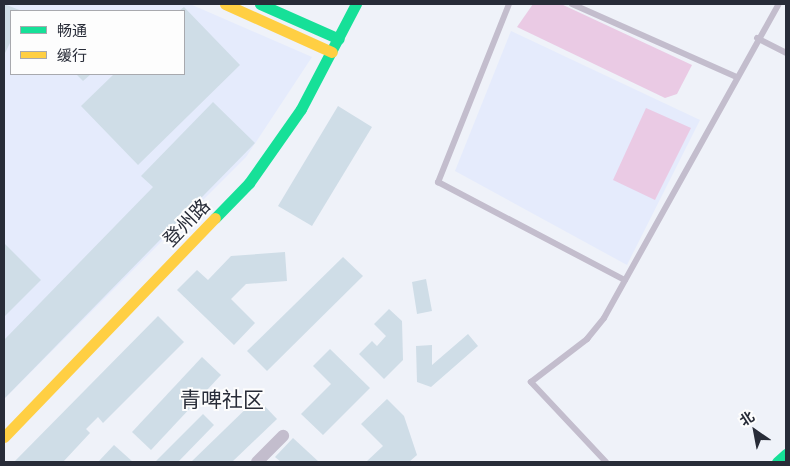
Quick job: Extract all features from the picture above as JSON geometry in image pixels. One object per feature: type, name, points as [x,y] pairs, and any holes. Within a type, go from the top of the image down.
[{"type":"main road","points":[[225,4],[332,52]]},
{"type":"main road","points":[[260,4],[339,38]]},
{"type":"main road","name":"登州路","points":[[4,437],[249,184],[332,52],[356,4]]},
{"type":"main road","points":[[777,462],[786,454]]},
{"type":"street","points":[[257,462],[283,436]]},
{"type":"lane","points":[[509,4],[438,182],[625,280]]},
{"type":"lane","points":[[572,4],[737,77]]},
{"type":"lane","points":[[606,462],[531,382],[587,339],[625,280],[757,38],[779,4]]},
{"type":"lane","points":[[757,38],[786,53]]},
{"type":"shaded area","points":[[4,4],[190,4],[312,57],[246,157],[4,399]]},
{"type":"shaded area","points":[[533,4],[561,4],[692,65],[677,94],[665,98],[517,27]]},
{"type":"shaded area","points":[[511,31],[700,120],[627,265],[455,171]]},
{"type":"shaded area","points":[[646,108],[691,128],[655,200],[613,180]]},
{"type":"building","points":[[4,4],[19,10],[10,10],[10,43],[4,55]]},
{"type":"building","points":[[184,7],[240,65],[138,165],[81,106],[113,75],[185,75],[185,10],[180,10]]},
{"type":"building","points":[[77,75],[90,75],[83,81]]},
{"type":"building","points":[[213,102],[255,143],[4,399],[4,340],[153,187],[141,176]]},
{"type":"building","points":[[338,106],[372,127],[312,226],[278,206]]},
{"type":"building","points":[[4,243],[41,280],[4,317]]},
{"type":"building","points":[[285,252],[287,281],[246,284],[231,299],[255,323],[234,345],[177,290],[197,270],[208,280],[231,256]]},
{"type":"building","points":[[343,257],[363,276],[267,371],[247,351]]},
{"type":"building","points":[[426,279],[432,311],[417,314],[412,282]]},
{"type":"building","points":[[389,309],[402,321],[403,360],[384,379],[359,354],[372,341],[377,346],[386,336],[374,324]]},
{"type":"building","points":[[158,316],[184,342],[103,423],[98,417],[86,429],[90,433],[63,462],[14,462]]},
{"type":"building","points":[[468,334],[478,346],[431,387],[417,382],[416,346],[432,345],[432,365]]},
{"type":"building","points":[[330,349],[370,388],[323,435],[301,414],[331,384],[313,366]]},
{"type":"building","points":[[202,357],[221,375],[151,450],[132,432]]},
{"type":"building","points":[[257,398],[277,419],[232,462],[191,462]]},
{"type":"building","points":[[387,399],[404,416],[417,455],[409,462],[366,462],[383,446],[361,424]]},
{"type":"building","points":[[203,414],[214,425],[178,462],[155,462]]},
{"type":"building","points":[[293,438],[319,462],[281,462],[275,457]]},
{"type":"building","points":[[114,445],[133,462],[98,462]]},
{"type":"traffic: fast","points":[[260,4],[339,39]]},
{"type":"traffic: fast","points":[[215,218],[249,183],[301,109],[356,4]]},
{"type":"traffic: fast","points":[[777,462],[786,454]]},
{"type":"traffic: slow","points":[[225,4],[332,52]]},
{"type":"traffic: slow","points":[[4,437],[215,218]]},
{"type":"district","name":"青啤社区","points":[[222,400]]}]
